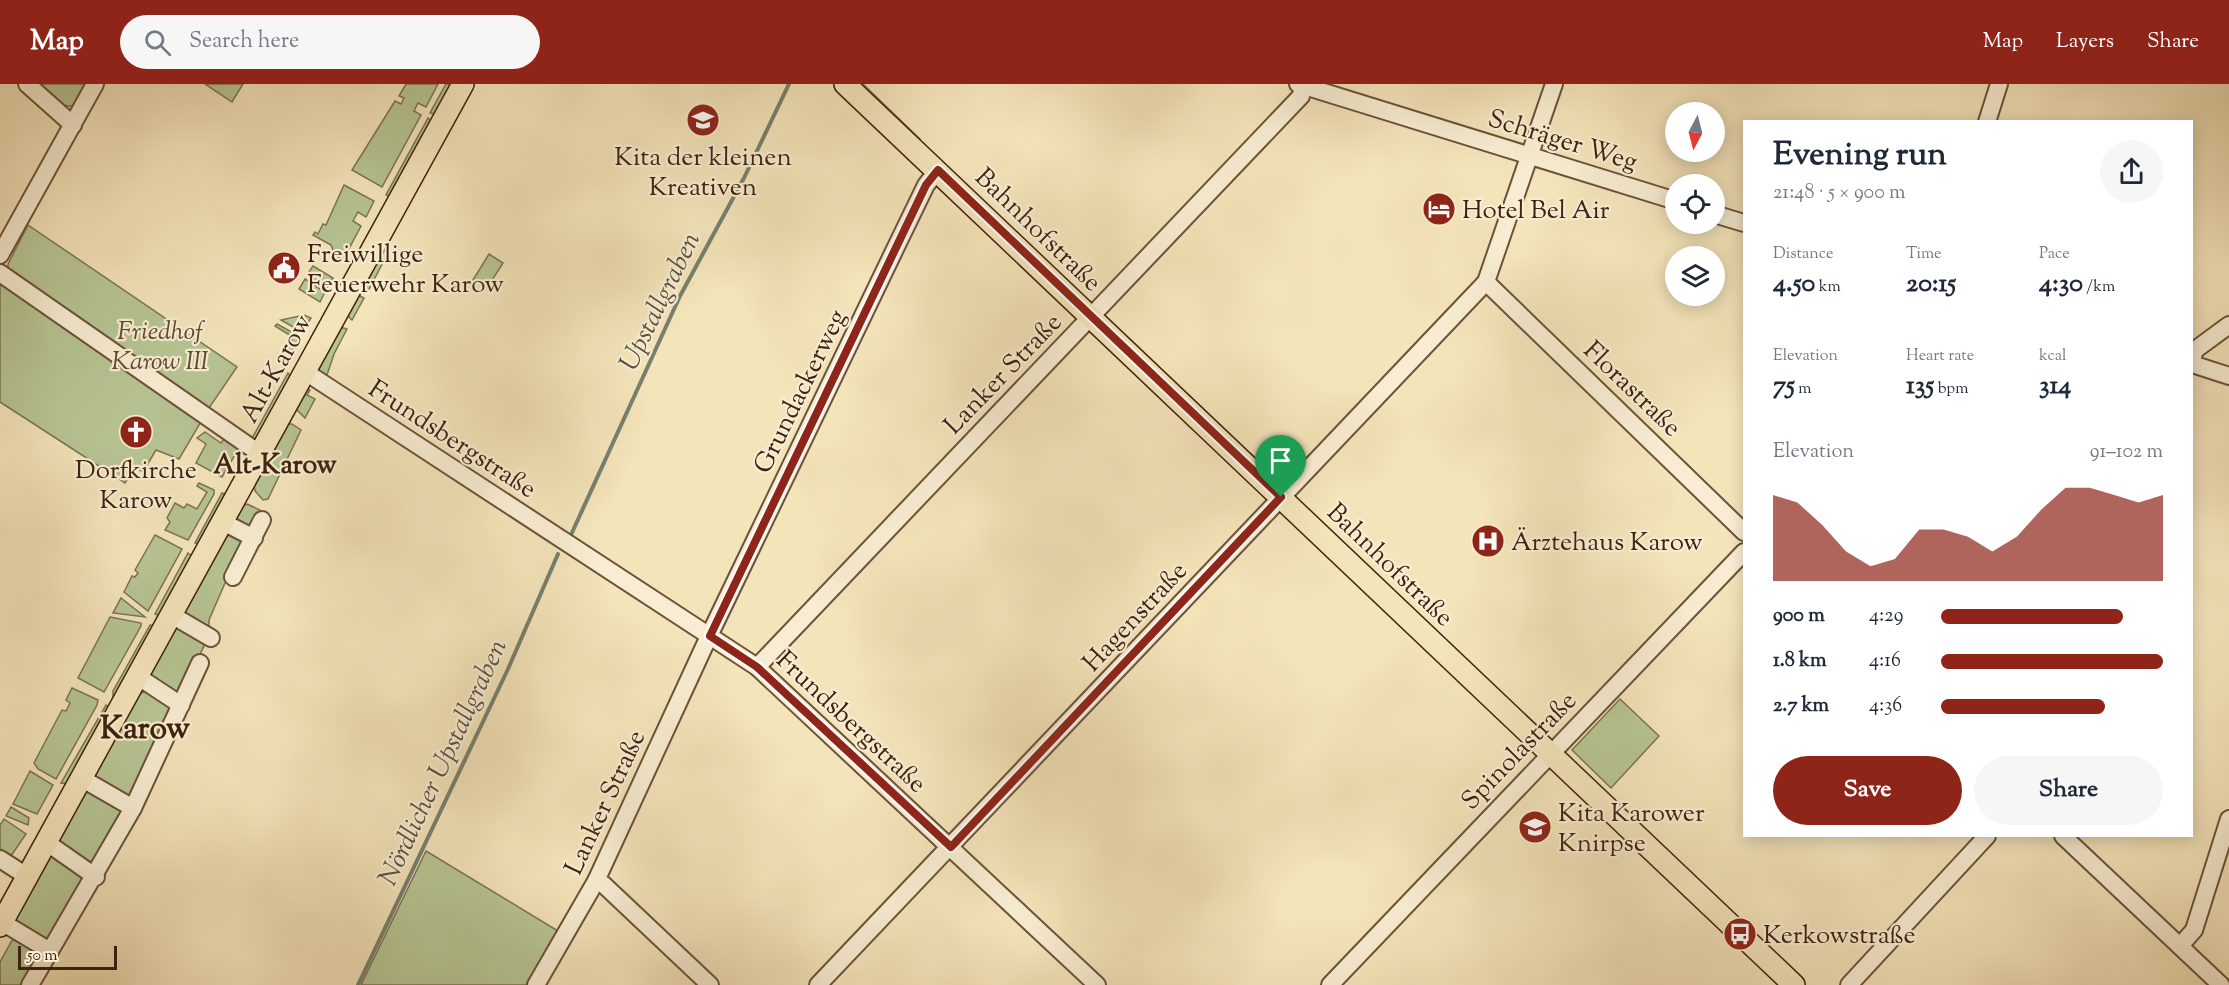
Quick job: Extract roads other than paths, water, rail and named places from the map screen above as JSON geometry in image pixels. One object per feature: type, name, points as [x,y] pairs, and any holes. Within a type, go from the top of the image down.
[{"type":"main road","name":"Alt-Karow","points":[[1,924],[463,84]]},
{"type":"main road","name":"Bahnhofstraße","points":[[845,84],[1794,985]]},
{"type":"street","points":[[27,84],[73,125]]},
{"type":"street","points":[[0,255],[95,84]]},
{"type":"street","name":"Schräger Weg","points":[[1301,84],[1665,198]]},
{"type":"street","name":"Lanker Straße","points":[[757,667],[1301,96],[1301,84]]},
{"type":"street","points":[[1486,282],[1554,84]]},
{"type":"street","points":[[1988,120],[1999,84]]},
{"type":"street","name":"Grundackerweg","points":[[710,636],[921,196],[938,170]]},
{"type":"street","points":[[1725,217],[1743,223]]},
{"type":"street","points":[[0,273],[259,453]]},
{"type":"street","name":"Hagenstraße","points":[[818,985],[1486,282]]},
{"type":"street","name":"Florastraße","points":[[1486,282],[1743,531]]},
{"type":"street","points":[[2193,358],[2195,350],[2229,325]]},
{"type":"street","points":[[2193,362],[2229,376]]},
{"type":"street","name":"Frundsbergstraße","points":[[304,371],[757,667],[1096,985]]},
{"type":"street","points":[[233,577],[262,520]]},
{"type":"street","points":[[221,521],[254,538]]},
{"type":"street","name":"Spinolastraße","points":[[1330,985],[1743,553]]},
{"type":"street","points":[[170,614],[211,638]]},
{"type":"street","name":"Lanker Straße","points":[[536,985],[596,881],[710,636]]},
{"type":"street","points":[[30,985],[96,877],[133,808],[200,663]]},
{"type":"street","points":[[137,676],[181,705]]},
{"type":"street","points":[[81,778],[133,808]]},
{"type":"street","points":[[2180,946],[2194,930],[2229,819]]},
{"type":"street","points":[[1849,985],[1986,837]]},
{"type":"street","points":[[2064,837],[2221,985]]},
{"type":"street","points":[[46,842],[96,877]]},
{"type":"street","points":[[0,859],[28,877]]},
{"type":"street","points":[[596,881],[604,885],[710,985]]},
{"type":"street","name":"Alt-Karow","points":[[1,924],[50,951]]},
{"type":"waterway","name":"Upstallgraben","points":[[570,537],[680,296],[744,178],[789,84]]},
{"type":"waterway","name":"Nördlicher Upstallgraben","points":[[358,985],[508,669],[558,554]]},
{"type":"place","name":"Kita der kleinen Kreativen","points":[[703,120]]},
{"type":"place","name":"Hotel Bel Air","points":[[1439,209]]},
{"type":"place","name":"Freiwillige Feuerwehr Karow","points":[[284,268]]},
{"type":"place","name":"Dorfkirche Karow","points":[[136,432]]},
{"type":"place","name":"Ärztehaus Karow","points":[[1488,541]]},
{"type":"place","name":"Kita Karower Knirpse","points":[[1535,827]]},
{"type":"place","name":"Kerkowstraße","points":[[1740,934]]},
{"type":"district","name":"Alt-Karow","points":[[275,464]]},
{"type":"district","name":"Karow","points":[[145,727]]},
{"type":"park label","name":"Friedhof Karow III","points":[[160,345]]}]
